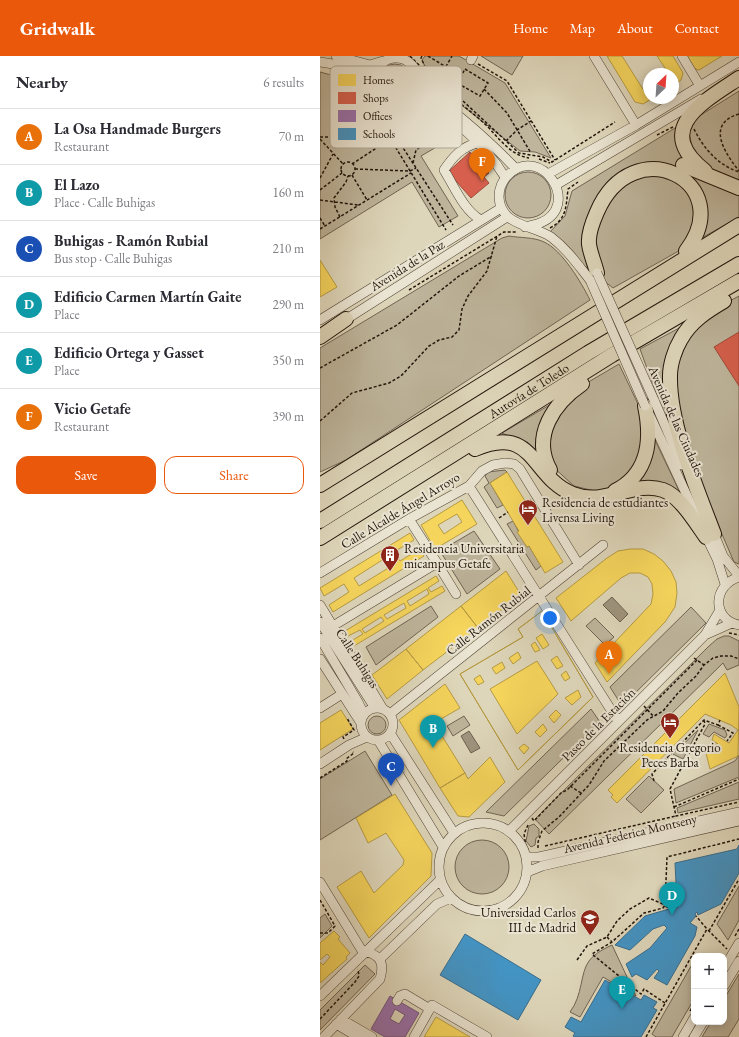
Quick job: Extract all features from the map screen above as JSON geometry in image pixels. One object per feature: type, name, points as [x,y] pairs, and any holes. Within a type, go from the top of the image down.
[{"type":"highway","points":[[722,182],[704,171],[691,157],[685,149],[683,131],[686,119],[698,106],[739,77]]},
{"type":"highway","points":[[594,277],[582,236],[587,214],[595,200],[614,178],[643,164],[669,162],[685,166],[739,188]]},
{"type":"highway","points":[[594,277],[589,244],[593,221],[602,200],[619,182],[639,171],[670,169],[684,174],[703,186],[710,201],[710,216],[706,230],[702,235],[662,272]]},
{"type":"highway","points":[[320,485],[739,224]]},
{"type":"highway","name":"Autovía de Toledo","points":[[320,521],[588,353],[739,264]]},
{"type":"highway","name":"Autovía de Toledo","points":[[320,538],[612,356],[739,281]]},
{"type":"highway","points":[[710,535],[672,405],[670,375],[674,355],[681,338],[694,320],[739,291]]},
{"type":"highway","points":[[320,336],[346,319]]},
{"type":"highway","points":[[560,486],[549,469],[543,454],[543,439],[546,424],[562,400],[594,376],[612,356]]},
{"type":"highway","points":[[598,498],[620,489],[634,478],[643,464],[648,445],[650,403]]},
{"type":"highway","points":[[436,467],[491,442],[511,442],[530,454],[549,476],[572,494],[598,498],[637,489],[650,488],[664,491],[676,499],[710,535]]},
{"type":"highway","points":[[320,479],[345,469]]},
{"type":"street","points":[[336,56],[370,65],[389,58],[410,58]]},
{"type":"street","points":[[594,56],[636,125]]},
{"type":"street","points":[[682,56],[700,86]]},
{"type":"street","points":[[382,66],[389,58]]},
{"type":"street","points":[[320,62],[339,66]]},
{"type":"street","points":[[548,174],[558,170],[636,125],[739,62]]},
{"type":"street","points":[[556,185],[566,184],[739,77]]},
{"type":"street","points":[[462,118],[489,140],[516,169]]},
{"type":"street","points":[[462,130],[478,143],[497,165],[505,178]]},
{"type":"street","points":[[478,143],[469,145],[458,152],[444,170],[468,210],[474,217],[481,220]]},
{"type":"street","points":[[527,166],[539,168],[548,174],[556,185],[558,196],[556,207],[550,217],[540,223],[525,227],[507,217],[501,208],[499,197],[500,187],[505,178],[516,169],[527,166]]},
{"type":"street","name":"Avenida de la Paz","points":[[320,320],[501,208]]},
{"type":"street","name":"Avenida de la Paz","points":[[346,319],[507,217]]},
{"type":"street","name":"Avenida de las Ciudades","points":[[525,227],[550,237],[594,277],[710,535],[723,556],[739,577]]},
{"type":"street","name":"Calle Alcalde Ángel Arroyo","points":[[320,573],[409,519],[469,486],[482,471],[493,465],[505,463],[514,464],[520,469],[579,565]]},
{"type":"street","points":[[469,486],[538,597],[567,638],[618,721]]},
{"type":"street","points":[[409,519],[456,594]]},
{"type":"street","name":"Avenida de las Ciudades","points":[[710,535],[725,584]]},
{"type":"street","name":"Calle Ramón Rubial","points":[[383,710],[538,597],[603,545]]},
{"type":"street","points":[[333,626],[437,563]]},
{"type":"street","points":[[735,624],[725,618],[720,610],[719,596],[725,584],[739,577]]},
{"type":"street","points":[[320,605],[383,710],[393,723],[390,733],[385,738],[378,740]]},
{"type":"street","name":"Paseo de la Estación","points":[[509,831],[618,721],[691,654],[705,635],[720,610]]},
{"type":"street","name":"Calle Buhigas","points":[[320,622],[383,710]]},
{"type":"street","name":"Paseo de la Estación","points":[[705,635],[735,624]]},
{"type":"street","name":"Calle Buhigas","points":[[320,638],[358,702],[364,726]]},
{"type":"street","points":[[320,660],[364,726],[378,740],[443,847]]},
{"type":"street","points":[[320,708],[342,694]]},
{"type":"street","points":[[320,764],[350,744],[364,726],[369,710],[383,710]]},
{"type":"street","points":[[390,733],[454,833]]},
{"type":"street","name":"Avenida Federica Montseny","points":[[528,853],[539,857],[739,812]]},
{"type":"street","name":"Avenida Federica Montseny","points":[[527,872],[542,866],[739,821]]},
{"type":"street","points":[[481,823],[496,825],[509,831],[528,853],[527,872],[522,888],[512,900],[497,909],[481,911],[465,907],[451,898],[440,880],[438,863],[443,847],[454,833],[466,826],[481,823]]},
{"type":"street","points":[[320,996],[440,880]]},
{"type":"street","points":[[320,882],[366,953],[374,954],[380,959],[382,966],[380,979],[324,1037]]},
{"type":"street","points":[[380,959],[437,904],[451,898]]},
{"type":"street","points":[[727,963],[739,943]]},
{"type":"street","points":[[727,981],[739,961]]},
{"type":"street","points":[[397,1001],[400,996],[405,994],[430,1009]]},
{"type":"street","points":[[414,1037],[432,1005],[487,1037]]},
{"type":"street","points":[[338,1022],[358,1037]]},
{"type":"street","points":[[338,1022],[372,1037]]},
{"type":"street","points":[[683,1037],[691,1023]]},
{"type":"street","points":[[694,1037],[701,1025]]},
{"type":"path","points":[[422,56],[421,58],[424,66]]},
{"type":"path","points":[[428,56],[444,66]]},
{"type":"path","points":[[447,66],[452,56]]},
{"type":"path","points":[[410,58],[419,66]]},
{"type":"path","points":[[472,58],[507,81],[555,160]]},
{"type":"path","points":[[462,74],[465,69],[488,83],[480,96],[462,86]]},
{"type":"path","points":[[484,89],[507,113],[532,154]]},
{"type":"path","points":[[462,100],[519,153],[532,154],[552,162],[615,122]]},
{"type":"path","points":[[462,105],[519,156],[547,162],[558,170]]},
{"type":"path","points":[[739,114],[731,117],[723,124],[720,137],[726,154],[739,172]]},
{"type":"path","points":[[506,141],[517,130],[531,121]]},
{"type":"path","points":[[693,125],[699,138],[711,154],[730,169],[739,172]]},
{"type":"path","points":[[320,138],[330,137]]},
{"type":"path","points":[[320,138],[343,164]]},
{"type":"path","points":[[352,164],[377,148]]},
{"type":"path","points":[[396,148],[446,230]]},
{"type":"path","points":[[403,148],[453,226]]},
{"type":"path","points":[[413,164],[416,150],[419,148]]},
{"type":"path","points":[[320,178],[333,154]]},
{"type":"path","points":[[343,164],[348,162],[352,164],[355,169]]},
{"type":"path","points":[[342,173],[341,168],[343,164]]},
{"type":"path","points":[[320,229],[416,168]]},
{"type":"path","points":[[355,169],[411,172]]},
{"type":"path","points":[[342,173],[348,176],[352,175],[355,169]]},
{"type":"path","points":[[320,190],[342,173]]},
{"type":"path","points":[[352,175],[367,200]]},
{"type":"path","points":[[340,217],[334,202],[335,195],[346,182],[348,176]]},
{"type":"path","points":[[320,200],[359,205]]},
{"type":"path","points":[[320,218],[325,226]]},
{"type":"path","points":[[320,421],[352,393],[389,383],[401,376],[429,346],[439,340],[452,337],[459,330],[462,309],[468,296],[482,279],[492,256],[497,236]]},
{"type":"path","points":[[320,368],[397,325],[459,276],[492,256]]},
{"type":"path","points":[[526,503],[532,499]]},
{"type":"path","points":[[492,522],[508,512]]},
{"type":"path","points":[[726,633],[739,635]]},
{"type":"path","points":[[691,654],[698,653]]},
{"type":"path","points":[[691,654],[704,665]]},
{"type":"path","points":[[538,848],[538,842],[542,831],[559,817],[581,793],[595,777],[604,761],[647,720],[663,710],[696,676],[704,665],[713,658],[721,656],[731,656],[739,659]]},
{"type":"path","points":[[528,853],[524,834],[532,818],[534,821],[697,660]]},
{"type":"path","points":[[639,701],[654,717]]},
{"type":"path","points":[[320,778],[347,761],[346,759],[354,753],[350,744],[343,737],[354,730],[341,708],[348,703]]},
{"type":"path","points":[[704,720],[733,733],[726,741]]},
{"type":"path","points":[[654,781],[652,774],[704,720]]},
{"type":"path","points":[[676,816],[670,789],[705,724],[704,720]]},
{"type":"path","points":[[718,725],[720,720]]},
{"type":"path","points":[[667,757],[683,766]]},
{"type":"path","points":[[674,807],[739,779]]},
{"type":"path","points":[[570,786],[581,793]]},
{"type":"path","points":[[534,849],[739,802]]},
{"type":"path","points":[[665,1002],[644,989],[641,994],[592,954],[612,942],[644,913],[663,908],[665,905],[667,891],[667,857],[739,839]]},
{"type":"path","points":[[646,1037],[665,1002],[739,879]]},
{"type":"path","points":[[667,891],[674,891]]},
{"type":"path","points":[[577,960],[587,946],[607,937],[617,921],[630,909],[643,901],[649,898],[665,905],[668,909]]},
{"type":"path","points":[[320,900],[335,926],[328,933],[320,933]]},
{"type":"path","points":[[696,916],[722,946],[727,949]]},
{"type":"path","points":[[607,937],[612,942]]},
{"type":"path","points":[[320,1019],[342,997],[359,976],[358,969],[354,964]]},
{"type":"shaded area","points":[[425,56],[459,56],[505,83],[551,158],[535,152],[520,151],[462,106],[462,66],[425,66],[422,60]]},
{"type":"shaded area","points":[[481,56],[523,56],[512,75]]},
{"type":"shaded area","points":[[392,64],[402,66],[388,66]]},
{"type":"shaded area","points":[[320,72],[330,75],[330,148],[435,148],[421,156],[458,216],[439,227],[412,182],[320,239]]},
{"type":"shaded area","points":[[739,91],[739,182],[714,172],[694,155],[689,133],[696,118]]},
{"type":"shaded area","points":[[680,125],[689,163],[739,191],[739,217],[613,288],[581,263],[549,233],[565,216],[572,191]]},
{"type":"shaded area","points":[[524,172],[532,172],[541,176],[547,182],[551,195],[547,208],[541,214],[532,218],[524,218],[515,214],[509,208],[505,199],[505,191],[509,182],[515,176]]},
{"type":"shaded area","points":[[509,236],[536,239],[551,246],[570,267],[582,284],[590,300],[346,460],[320,472],[320,348],[502,238]]},
{"type":"shaded area","points":[[739,296],[739,564],[734,562],[709,504],[664,415],[640,349]]},
{"type":"shaded area","points":[[619,364],[682,497],[655,482],[599,492],[574,486],[529,445],[502,433]]},
{"type":"shaded area","points":[[505,470],[507,472],[490,483],[503,505],[497,508],[484,487],[489,483],[485,476],[488,472]]},
{"type":"shaded area","points":[[513,521],[527,547],[529,546],[541,566],[536,570],[507,524]]},
{"type":"shaded area","points":[[474,531],[500,569],[467,594],[440,551]]},
{"type":"shaded area","points":[[612,597],[628,614],[620,622],[603,605]]},
{"type":"shaded area","points":[[431,606],[438,617],[376,665],[366,647]]},
{"type":"shaded area","points":[[691,607],[706,623],[622,706],[610,687]]},
{"type":"shaded area","points":[[595,618],[614,637],[605,645],[586,626]]},
{"type":"shaded area","points":[[724,636],[729,636],[739,641],[739,665],[727,670],[723,663],[549,834],[535,819],[708,647],[717,639]]},
{"type":"shaded area","points":[[591,709],[600,722],[504,816],[486,812]]},
{"type":"shaded area","points":[[377,716],[383,719],[386,725],[383,731],[377,734],[371,731],[368,725],[371,719]]},
{"type":"shaded area","points":[[464,716],[470,725],[453,736],[447,726]]},
{"type":"shaded area","points":[[709,724],[725,730],[727,735],[725,738],[714,732],[709,737],[703,734]]},
{"type":"shaded area","points":[[698,730],[683,759],[673,754]]},
{"type":"shaded area","points":[[469,731],[480,748],[471,753],[461,736]]},
{"type":"shaded area","points":[[365,751],[392,795],[320,840],[320,779]]},
{"type":"shaded area","points":[[739,755],[739,777],[676,803],[674,789],[735,761]]},
{"type":"shaded area","points":[[649,776],[664,790],[641,813],[626,799]]},
{"type":"shaded area","points":[[739,782],[739,799],[678,813],[677,808]]},
{"type":"shaded area","points":[[534,824],[539,829],[539,836],[536,838],[535,845],[531,847],[526,841],[529,826]]},
{"type":"shaded area","points":[[477,840],[487,840],[497,844],[505,852],[509,862],[509,872],[505,882],[497,890],[487,894],[477,894],[467,890],[459,882],[455,872],[455,862],[459,852],[467,844]]},
{"type":"shaded area","points":[[739,886],[739,920],[728,940],[717,924]]},
{"type":"shaded area","points":[[325,914],[332,926],[320,938],[320,918]]},
{"type":"shaded area","points":[[612,945],[636,996],[603,977],[580,1017],[570,1012],[577,999],[584,972],[589,961],[597,953]]},
{"type":"shaded area","points":[[365,965],[375,974],[320,1030],[320,1010]]},
{"type":"shaded area","points":[[691,966],[691,1004],[672,1037],[656,1037],[652,1034]]},
{"type":"shaded area","points":[[739,974],[739,1019],[728,1037],[702,1037],[709,1025],[727,1025],[727,994]]},
{"type":"building: Homes","points":[[607,56],[622,56],[643,89],[643,104],[635,102]]},
{"type":"building: Homes","points":[[657,56],[673,56],[683,73],[681,80],[679,82],[679,68],[665,68]]},
{"type":"building: Homes","points":[[685,56],[722,56],[699,70],[693,68]]},
{"type":"building: Homes","points":[[320,260],[337,287],[320,297]]},
{"type":"building: Homes","name":"Residencia de estudiantes Livensa Living","points":[[507,472],[563,562],[545,573],[529,546],[527,547],[517,532],[519,531],[490,483]]},
{"type":"building: Homes","points":[[462,500],[477,524],[435,549],[421,525]],"holes":[[[457,514],[462,522],[444,534],[438,525]]]},
{"type":"building: Homes","name":"Residencia Universitaria micampus Getafe","points":[[410,533],[414,540],[392,553],[394,556],[395,554],[400,561],[420,549],[424,556],[333,612],[329,605],[349,592],[344,584],[324,596],[320,588]],"holes":[[[387,557],[388,559],[386,560],[390,567],[359,586],[354,578]]]},
{"type":"building: Homes","points":[[643,549],[654,554],[663,561],[671,571],[676,582],[677,593],[675,607],[665,622],[607,682],[595,663],[651,604],[653,594],[652,584],[648,577],[640,573],[630,573],[621,578],[571,621],[556,598],[607,558],[618,551]]},
{"type":"building: Homes","points":[[506,571],[521,595],[478,628],[461,606]]},
{"type":"building: Homes","points":[[436,576],[439,581],[428,588],[431,592],[442,586],[445,591],[354,646],[351,641],[363,634],[360,630],[348,636],[345,631]],"holes":[[[427,589],[429,594],[410,606],[407,601]],[[404,603],[406,608],[387,619],[384,615]],[[381,617],[384,621],[365,633],[362,629]]]},
{"type":"building: Homes","points":[[461,606],[478,628],[423,670],[406,649]]},
{"type":"building: Homes","points":[[542,611],[593,697],[518,770],[460,674],[523,637],[518,629]],"holes":[[[542,634],[549,645],[543,649],[536,638]],[[535,642],[540,650],[535,652],[531,645]],[[518,652],[521,658],[513,664],[509,658]],[[557,656],[563,666],[557,669],[551,660]],[[537,661],[558,694],[517,734],[490,689]],[[502,662],[505,668],[496,674],[492,668]],[[566,671],[570,678],[565,681],[561,675]],[[480,675],[484,682],[478,685],[474,679]],[[578,690],[581,697],[572,705],[565,698]],[[556,710],[561,715],[554,723],[549,717]],[[543,724],[547,730],[540,737],[535,732]],[[524,744],[529,748],[524,754],[519,748]]]},
{"type":"building: Homes","points":[[542,611],[593,697],[518,770],[460,674],[523,637],[518,629]]},
{"type":"building: Homes","points":[[406,649],[423,670],[387,699],[372,675]]},
{"type":"building: Homes","name":"Residencia Gregorio Peces Barba","points":[[725,673],[739,707],[738,756],[710,769],[705,749],[707,745],[718,744],[712,740],[714,734],[729,743],[738,730],[731,725],[705,714],[617,803],[611,797],[613,795],[608,790]]},
{"type":"building: Homes","points":[[445,684],[460,708],[434,723],[465,773],[440,788],[399,720]]},
{"type":"building: Homes","points":[[341,710],[353,729],[320,750],[320,723]]},
{"type":"building: Homes","points":[[490,757],[505,782],[469,817],[458,816],[440,788],[465,773],[468,779]]},
{"type":"building: Homes","points":[[395,794],[432,853],[431,876],[369,938],[337,887],[361,871],[374,893],[403,865],[404,860],[386,833],[368,843],[356,818]]},
{"type":"building: Homes","points":[[334,931],[340,937],[338,939],[350,953],[346,957],[347,959],[320,983],[320,962],[323,965],[330,957],[327,954],[320,960],[320,943]]},
{"type":"building: Homes","points":[[436,1017],[470,1037],[424,1037]]},
{"type":"building: Shops","points":[[470,152],[489,173],[484,177],[489,183],[471,198],[448,172]]},
{"type":"building: Shops","points":[[739,332],[739,386],[714,347]]},
{"type":"building: Offices","points":[[390,996],[419,1013],[405,1037],[385,1037],[371,1029]],"holes":[[[395,1009],[405,1015],[399,1024],[390,1019]]]},
{"type":"building: Schools","points":[[739,845],[739,873],[721,904],[698,915],[697,912],[695,914],[696,916],[690,923],[697,927],[695,936],[667,985],[654,978],[659,971],[657,969],[647,980],[636,974],[632,977],[626,964],[650,948],[667,928],[664,925],[653,929],[630,950],[615,945],[645,916],[669,909],[676,883],[675,863],[737,849]]},
{"type":"building: Schools","points":[[465,934],[541,980],[518,1020],[440,975]]},
{"type":"building: Schools","points":[[605,980],[641,1000],[644,995],[657,1002],[653,1008],[657,1010],[641,1037],[575,1037],[573,1036],[575,1033],[565,1027],[571,1017],[581,1022]]},
{"type":"place","name":"Vicio Getafe","points":[[482,181]]},
{"type":"place","name":"Residencia de estudiantes Livensa Living","points":[[528,526]]},
{"type":"place","name":"Residencia Universitaria micampus Getafe","points":[[390,572]]},
{"type":"place","name":"La Osa Handmade Burgers","points":[[609,674]]},
{"type":"place","name":"Residencia Gregorio Peces Barba","points":[[670,739]]},
{"type":"place","name":"El Lazo","points":[[433,748]]},
{"type":"place","name":"Buhigas - Ramón Rubial","points":[[391,786]]},
{"type":"place","name":"Edificio Carmen Martín Gaite","points":[[672,915]]},
{"type":"place","name":"Universidad Carlos III de Madrid","points":[[590,936]]},
{"type":"place","name":"Edificio Ortega y Gasset","points":[[622,1009]]}]
